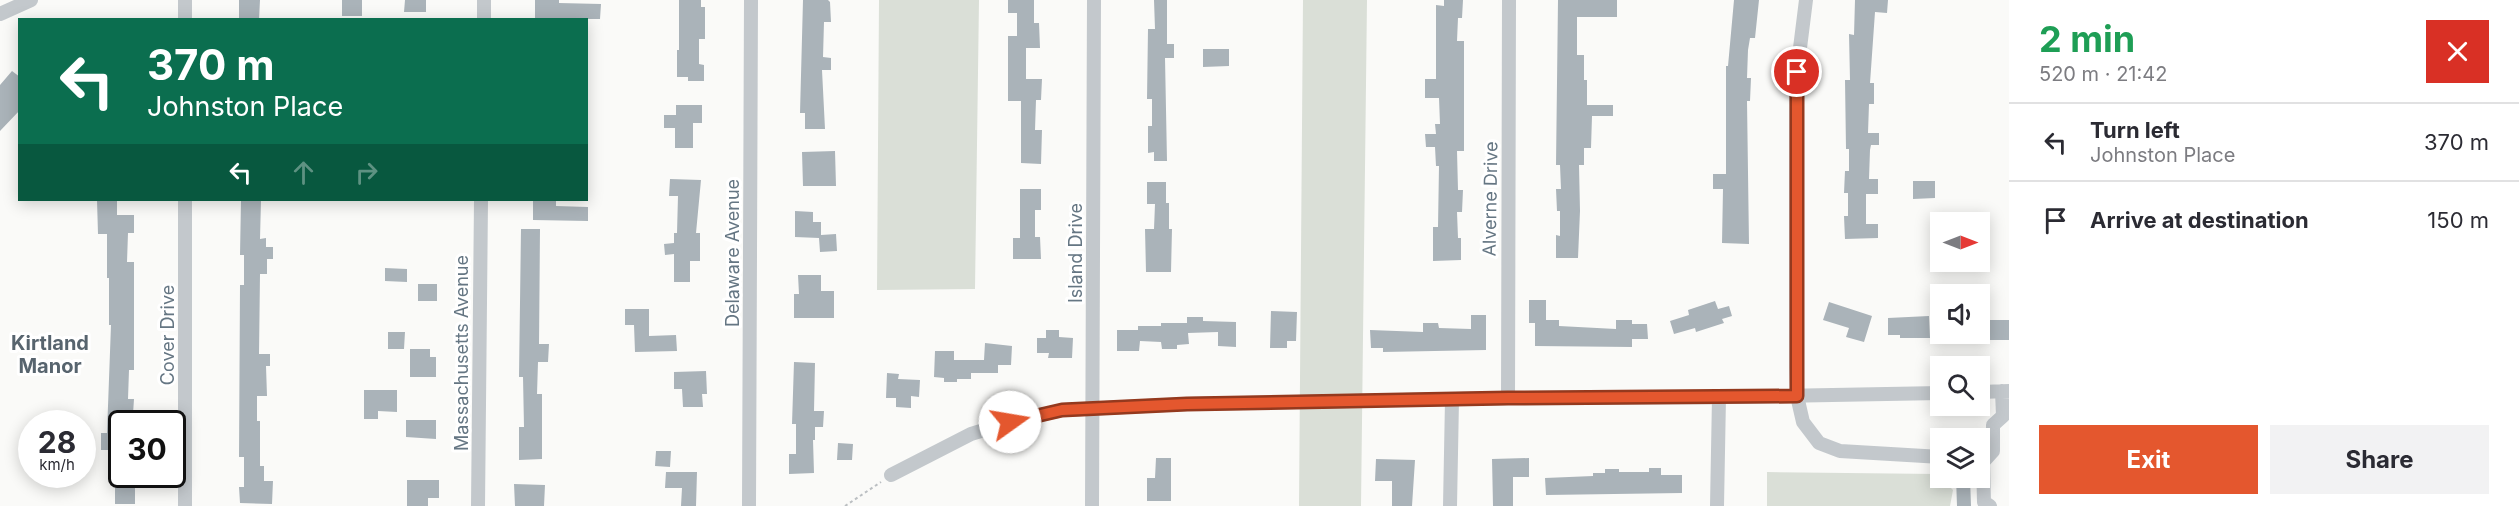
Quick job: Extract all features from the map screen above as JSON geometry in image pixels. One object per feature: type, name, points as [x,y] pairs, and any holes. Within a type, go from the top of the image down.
[{"type":"street","points":[[0,14],[31,0]]},
{"type":"street","points":[[185,0],[185,18]]},
{"type":"street","points":[[483,18],[484,0]]},
{"type":"street","name":"Delaware Avenue","points":[[749,506],[751,0]]},
{"type":"street","name":"Island Drive","points":[[1092,506],[1094,0]]},
{"type":"street","name":"Alverne Drive","points":[[1508,398],[1509,0]]},
{"type":"street","points":[[1806,0],[1796,99],[1797,396],[1803,422],[1819,443],[1840,452],[1930,456]]},
{"type":"street","name":"Cover Drive","points":[[185,201],[185,506]]},
{"type":"street","name":"Massachusetts Avenue","points":[[478,506],[481,201]]},
{"type":"street","points":[[1990,392],[2005,391],[2006,418],[1993,425],[1993,452],[1990,454]]},
{"type":"street","points":[[891,475],[950,444],[992,428],[1062,410],[1199,404],[1508,398],[1719,398],[1930,393]]},
{"type":"street","points":[[1717,506],[1719,398]]},
{"type":"street","points":[[1450,506],[1452,400]]},
{"type":"street","points":[[1983,488],[1984,502],[1990,506]]},
{"type":"path","points":[[845,506],[891,475]]},
{"type":"shaded area","points":[[879,0],[979,0],[975,289],[877,290]]},
{"type":"shaded area","points":[[1303,0],[1367,0],[1361,506],[1299,506]]},
{"type":"shaded area","points":[[1767,472],[1930,474],[1930,488],[1951,488],[1953,490],[1950,506],[1767,506]]},
{"type":"building","points":[[239,0],[260,0],[259,18],[239,18]]},
{"type":"building","points":[[342,0],[362,0],[362,16],[342,16]]},
{"type":"building","points":[[405,0],[426,0],[426,12],[404,12]]},
{"type":"building","points":[[535,0],[601,4],[600,19],[535,18]]},
{"type":"building","points":[[679,0],[701,0],[701,7],[705,7],[705,39],[699,39],[699,64],[704,65],[704,81],[688,81],[688,77],[677,77]]},
{"type":"building","points":[[803,0],[828,0],[830,2],[831,22],[824,22],[823,57],[831,58],[831,70],[822,70],[825,129],[805,129],[805,113],[800,113]]},
{"type":"building","points":[[1008,0],[1034,0],[1034,23],[1039,23],[1040,48],[1026,48],[1026,79],[1042,79],[1041,100],[1036,100],[1035,130],[1042,130],[1041,164],[1021,163],[1021,101],[1008,101],[1008,36],[1017,36],[1017,13],[1008,13]]},
{"type":"building","points":[[1154,0],[1167,0],[1167,44],[1174,44],[1174,58],[1165,58],[1167,161],[1154,161],[1154,152],[1148,153],[1148,126],[1152,126],[1152,99],[1147,99],[1148,29],[1155,29]]},
{"type":"building","points":[[1444,0],[1463,0],[1462,18],[1458,18],[1457,41],[1464,41],[1464,151],[1457,151],[1458,190],[1463,190],[1462,212],[1457,212],[1458,238],[1461,238],[1461,260],[1433,261],[1433,227],[1438,227],[1439,166],[1436,166],[1435,147],[1426,147],[1425,134],[1436,134],[1435,124],[1440,124],[1439,98],[1425,98],[1425,79],[1436,79],[1436,5],[1444,6]]},
{"type":"building","points":[[1558,0],[1617,0],[1617,17],[1577,17],[1577,55],[1584,55],[1587,105],[1613,105],[1613,116],[1592,116],[1591,148],[1584,148],[1584,165],[1579,165],[1578,258],[1556,258],[1556,235],[1560,236],[1560,211],[1557,211],[1556,189],[1561,189],[1560,165],[1556,165]]},
{"type":"building","points":[[1734,0],[1759,0],[1755,38],[1750,38],[1748,50],[1747,78],[1751,78],[1750,101],[1747,101],[1749,244],[1722,243],[1723,189],[1713,189],[1713,174],[1726,174],[1726,66],[1728,66]]},
{"type":"building","points":[[1855,0],[1888,0],[1887,13],[1875,12],[1870,83],[1874,83],[1874,104],[1869,104],[1868,133],[1879,133],[1879,145],[1871,145],[1869,179],[1878,179],[1878,194],[1866,194],[1866,224],[1878,224],[1878,238],[1845,239],[1844,216],[1848,216],[1848,193],[1844,193],[1845,171],[1849,171],[1849,149],[1846,149],[1845,80],[1850,80],[1849,34],[1854,35]]},
{"type":"building","points":[[1203,49],[1229,49],[1229,66],[1203,67]]},
{"type":"building","points":[[12,71],[18,76],[18,112],[0,131],[0,85]]},
{"type":"building","points":[[676,105],[702,105],[702,123],[693,123],[693,148],[675,148],[675,128],[664,128],[664,115],[676,115]]},
{"type":"building","points":[[835,151],[836,186],[803,186],[802,152]]},
{"type":"building","points":[[670,179],[701,180],[696,233],[700,233],[700,261],[690,261],[690,282],[674,282],[674,254],[665,255],[664,244],[674,243],[674,233],[677,233],[678,196],[669,196]]},
{"type":"building","points":[[1913,181],[1935,181],[1935,198],[1913,199]]},
{"type":"building","points":[[1147,182],[1166,182],[1169,229],[1172,229],[1171,272],[1146,272],[1145,229],[1154,229],[1155,204],[1147,204]]},
{"type":"building","points":[[1020,189],[1041,189],[1041,210],[1035,210],[1035,237],[1040,237],[1041,259],[1013,259],[1013,238],[1020,238]]},
{"type":"building","points":[[97,201],[117,201],[117,215],[134,215],[134,233],[128,233],[127,262],[134,262],[134,370],[129,370],[128,399],[134,399],[133,410],[108,410],[108,450],[101,450],[101,433],[107,433],[111,325],[109,325],[107,234],[98,234]]},
{"type":"building","points":[[241,201],[261,201],[260,239],[266,238],[266,247],[273,247],[273,259],[267,259],[267,274],[260,274],[259,354],[270,354],[270,366],[266,366],[267,396],[257,396],[257,421],[260,421],[260,466],[264,466],[264,481],[273,481],[272,504],[240,503],[239,487],[244,487],[244,457],[239,457],[240,285],[244,285],[244,255],[240,255]]},
{"type":"building","points":[[533,201],[556,201],[556,206],[588,207],[588,221],[533,220]]},
{"type":"building","points":[[795,211],[813,212],[813,222],[821,222],[821,235],[836,234],[837,251],[820,252],[819,238],[795,237]]},
{"type":"building","points":[[521,229],[540,229],[539,344],[549,344],[548,362],[538,362],[537,394],[542,394],[542,459],[519,460],[519,427],[524,427],[523,377],[519,377]]},
{"type":"building","points":[[385,268],[407,269],[407,282],[385,281]]},
{"type":"building","points":[[798,275],[821,275],[821,291],[834,291],[834,318],[794,318],[794,294],[799,294]]},
{"type":"building","points":[[418,284],[437,284],[437,301],[418,301]]},
{"type":"building","points":[[1529,300],[1546,300],[1546,320],[1559,320],[1559,326],[1616,329],[1616,320],[1632,320],[1632,324],[1647,324],[1648,339],[1632,339],[1632,347],[1535,346],[1535,323],[1529,323]]},
{"type":"building","points":[[1715,301],[1718,309],[1729,306],[1732,316],[1722,319],[1724,323],[1696,332],[1695,328],[1674,334],[1670,321],[1689,315],[1688,310]]},
{"type":"building","points":[[1829,302],[1872,316],[1864,342],[1846,337],[1849,328],[1823,320]]},
{"type":"building","points":[[625,309],[649,309],[649,336],[676,335],[677,351],[635,352],[634,325],[625,325]]},
{"type":"building","points":[[1271,311],[1297,312],[1296,341],[1287,341],[1287,348],[1270,348]]},
{"type":"building","points":[[1471,315],[1486,315],[1486,350],[1383,352],[1383,348],[1371,348],[1370,330],[1423,332],[1423,323],[1438,323],[1439,328],[1471,329]]},
{"type":"building","points":[[1929,316],[1930,338],[1900,338],[1900,335],[1888,335],[1888,318]]},
{"type":"building","points":[[1187,317],[1203,317],[1203,321],[1236,322],[1236,347],[1218,346],[1218,332],[1188,333],[1189,344],[1177,345],[1177,349],[1162,349],[1161,342],[1140,341],[1139,351],[1117,351],[1117,330],[1138,330],[1138,326],[1161,326],[1161,323],[1187,323]]},
{"type":"building","points":[[1990,320],[2009,320],[2009,340],[1990,340]]},
{"type":"building","points":[[1046,330],[1059,330],[1059,337],[1073,338],[1072,358],[1048,358],[1049,353],[1037,353],[1037,338],[1046,338]]},
{"type":"building","points":[[388,332],[405,332],[404,349],[388,349]]},
{"type":"building","points":[[985,343],[1012,346],[1011,365],[998,365],[998,373],[971,373],[971,379],[957,379],[957,382],[944,382],[944,378],[934,377],[935,351],[954,351],[954,360],[984,360]]},
{"type":"building","points":[[410,349],[430,349],[430,357],[436,357],[436,377],[410,377]]},
{"type":"building","points":[[794,362],[815,363],[814,411],[824,411],[823,427],[815,427],[814,473],[789,474],[789,454],[796,454],[796,424],[792,424]]},
{"type":"building","points":[[706,371],[707,394],[702,394],[703,407],[683,407],[682,389],[674,389],[674,372]]},
{"type":"building","points":[[887,373],[899,374],[898,379],[920,380],[919,397],[911,396],[911,408],[896,407],[896,398],[886,398]]},
{"type":"building","points":[[364,390],[397,390],[397,412],[378,411],[378,419],[364,419]]},
{"type":"building","points":[[406,420],[436,420],[436,439],[406,437]]},
{"type":"building","points":[[838,443],[853,444],[852,460],[837,460]]},
{"type":"building","points":[[656,451],[671,451],[670,467],[655,466]]},
{"type":"building","points":[[1156,458],[1171,458],[1171,501],[1147,501],[1147,478],[1155,478]]},
{"type":"building","points":[[1529,458],[1529,477],[1513,477],[1513,506],[1493,506],[1492,459]]},
{"type":"building","points":[[1376,459],[1415,460],[1412,506],[1392,506],[1392,481],[1375,481]]},
{"type":"building","points":[[1649,468],[1661,468],[1661,475],[1682,475],[1682,493],[1546,495],[1545,478],[1593,476],[1593,473],[1605,473],[1605,469],[1619,469],[1619,472],[1649,472]]},
{"type":"building","points":[[666,472],[697,472],[696,506],[681,506],[682,488],[665,488]]},
{"type":"building","points":[[407,480],[439,480],[439,498],[428,498],[428,506],[407,506]]},
{"type":"building","points":[[514,484],[545,485],[544,506],[515,506]]},
{"type":"building","points":[[115,488],[135,488],[135,504],[115,504]]},
{"type":"building","points":[[1956,488],[1970,488],[1971,506],[1957,506]]},
{"type":"district","name":"Kirtland Manor","points":[[50,354]]},
{"type":"route","points":[[1010,422],[1062,410],[1187,404],[1797,396],[1797,72]]}]
